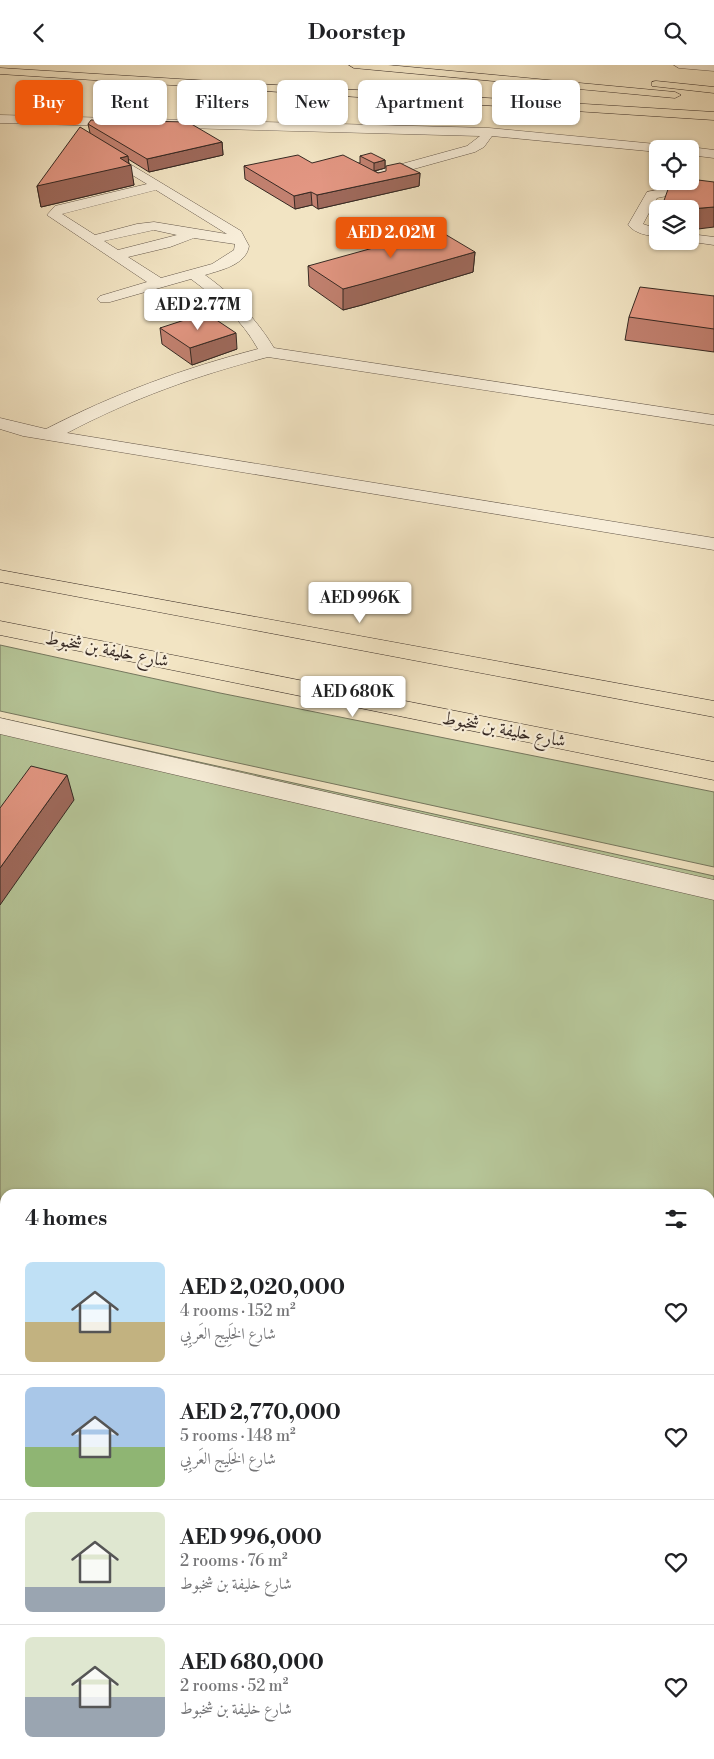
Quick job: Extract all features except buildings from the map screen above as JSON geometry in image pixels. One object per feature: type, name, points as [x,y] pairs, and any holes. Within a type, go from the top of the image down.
[{"type":"main road","points":[[31,65],[76,69],[107,77]]},
{"type":"main road","points":[[354,65],[714,99]]},
{"type":"main road","points":[[471,65],[714,90]]},
{"type":"main road","points":[[0,71],[714,116]]},
{"type":"main road","points":[[0,576],[714,709]]},
{"type":"main road","name":"شارع خليفة بن شخبوط","points":[[0,628],[714,771]]},
{"type":"street","points":[[679,65],[714,68]]},
{"type":"street","points":[[83,121],[489,132],[649,147]]},
{"type":"street","points":[[70,125],[69,129],[81,138],[236,234],[242,240],[243,247],[239,255],[230,261],[160,284],[105,299]]},
{"type":"street","points":[[372,177],[403,170],[471,149],[480,144],[489,132]]},
{"type":"street","points":[[699,152],[714,154]]},
{"type":"street","points":[[157,186],[65,208],[54,213],[56,217],[160,284]]},
{"type":"street","points":[[649,200],[652,195],[667,192],[714,196]]},
{"type":"street","points":[[649,200],[635,225],[642,230],[649,231]]},
{"type":"street","points":[[93,240],[154,226],[193,234],[242,240]]},
{"type":"street","points":[[116,255],[165,244],[193,234]]},
{"type":"street","points":[[699,239],[714,241]]},
{"type":"street","points":[[194,273],[234,305],[259,335],[268,352]]},
{"type":"street","points":[[49,435],[92,413],[155,385],[230,361],[268,352],[714,420]]},
{"type":"street","points":[[3,426],[714,545]]},
{"type":"street","points":[[0,726],[714,890]]},
{"type":"green space","points":[[0,645],[220,693],[714,792],[714,867],[0,711]]},
{"type":"green space","points":[[0,718],[714,876],[714,1189],[0,1189]]}]
